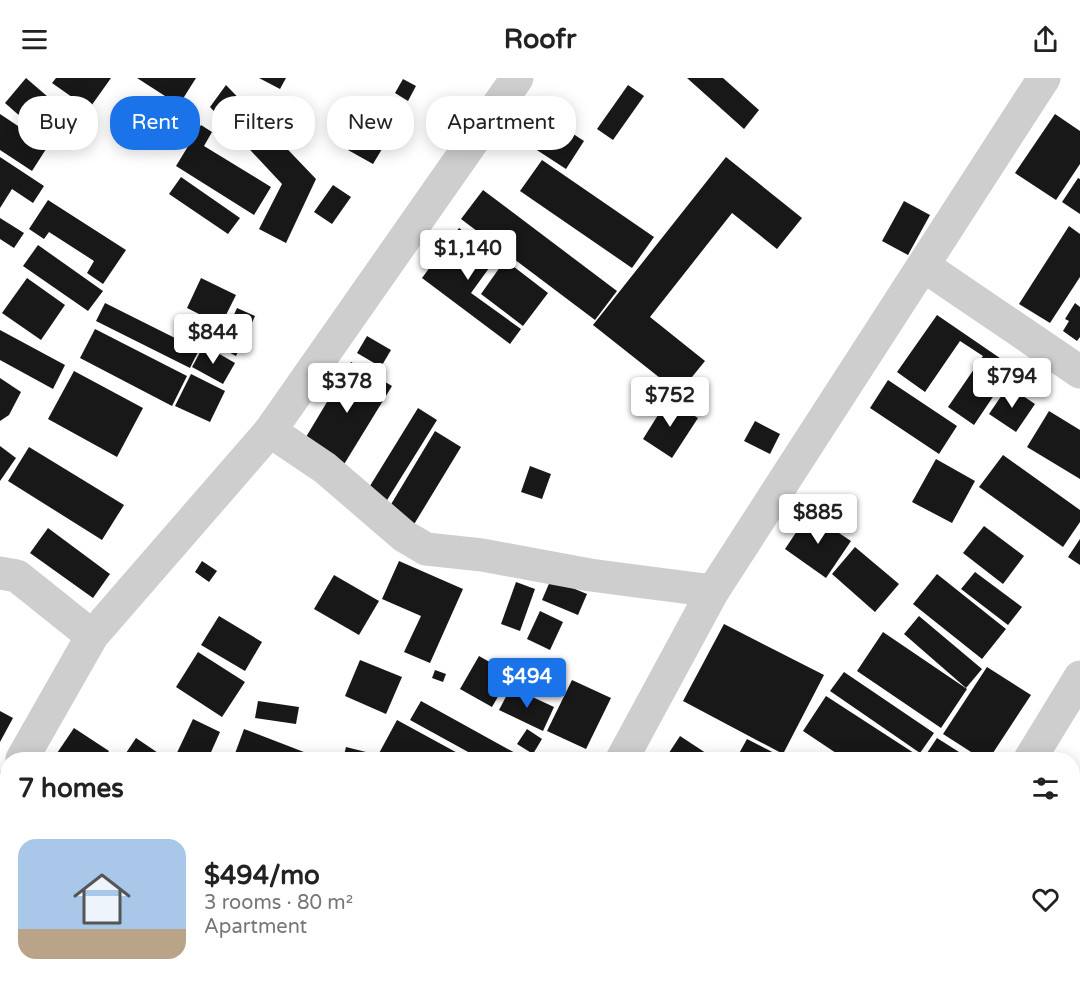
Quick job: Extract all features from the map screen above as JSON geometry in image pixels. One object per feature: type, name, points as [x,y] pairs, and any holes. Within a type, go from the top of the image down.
[{"type":"street","points":[[26,752],[92,636],[270,431],[518,78]]},
{"type":"street","points":[[626,752],[713,591],[1044,78]]},
{"type":"street","points":[[924,266],[1080,372]]},
{"type":"street","points":[[270,431],[325,468],[404,536],[426,549],[482,555],[590,575],[713,591]]},
{"type":"street","points":[[0,573],[17,576],[92,636]]},
{"type":"street","points":[[1034,752],[1080,677]]},
{"type":"building","points":[[26,78],[47,96],[18,96],[18,114],[5,103]]},
{"type":"building","points":[[56,78],[111,78],[98,96],[70,96],[52,83]]},
{"type":"building","points":[[137,78],[196,78],[185,96],[165,96]]},
{"type":"building","points":[[259,78],[286,78],[280,89]]},
{"type":"building","points":[[687,78],[723,78],[759,110],[744,129]]},
{"type":"building","points":[[403,79],[416,86],[411,96],[400,96],[395,93]]},
{"type":"building","points":[[226,85],[237,96],[218,96]]},
{"type":"building","points":[[628,85],[644,96],[613,140],[597,129]]},
{"type":"building","points":[[0,114],[18,126],[18,150],[45,150],[32,171],[0,150]]},
{"type":"building","points":[[1055,114],[1080,131],[1080,164],[1056,200],[1015,173]]},
{"type":"building","points":[[201,125],[212,132],[204,146],[271,187],[254,215],[176,166],[186,150],[200,150]]},
{"type":"building","points":[[576,136],[584,141],[566,169],[537,150],[576,150]]},
{"type":"building","points":[[250,150],[288,150],[316,179],[286,243],[259,229],[282,184]]},
{"type":"building","points":[[348,150],[381,150],[373,164]]},
{"type":"building","points":[[0,157],[44,186],[33,203],[12,189],[0,208]]},
{"type":"building","points":[[726,157],[802,218],[777,249],[732,213],[650,317],[705,361],[679,393],[593,325]]},
{"type":"building","points":[[542,160],[654,237],[632,268],[520,191]]},
{"type":"building","points":[[181,177],[240,218],[228,234],[169,194]]},
{"type":"building","points":[[1078,178],[1080,179],[1080,214],[1062,202]]},
{"type":"building","points":[[333,185],[351,197],[332,224],[314,212]]},
{"type":"building","points":[[483,190],[617,291],[595,320],[461,219]]},
{"type":"building","points":[[48,200],[126,250],[103,284],[87,273],[94,261],[49,232],[44,239],[29,229]]},
{"type":"building","points":[[904,201],[930,215],[908,255],[882,241]]},
{"type":"building","points":[[0,218],[24,233],[14,248],[0,239]]},
{"type":"building","points":[[1069,226],[1080,234],[1080,277],[1050,323],[1019,304]]},
{"type":"building","points":[[459,228],[497,257],[471,293],[521,329],[510,344],[422,278]]},
{"type":"building","points":[[38,245],[103,291],[88,311],[23,266]]},
{"type":"building","points":[[505,260],[548,293],[523,326],[481,294]]},
{"type":"building","points":[[27,278],[65,305],[41,340],[2,313]]},
{"type":"building","points":[[201,278],[236,295],[221,325],[187,308]]},
{"type":"building","points":[[105,303],[199,350],[190,368],[96,321]]},
{"type":"building","points":[[1075,303],[1080,307],[1080,337],[1077,341],[1063,331],[1069,321],[1065,319]]},
{"type":"building","points":[[237,308],[255,316],[250,327],[232,319]]},
{"type":"building","points":[[937,315],[1013,367],[974,425],[948,407],[983,356],[960,341],[925,392],[897,372]]},
{"type":"building","points":[[228,326],[246,334],[243,341],[225,333]]},
{"type":"building","points":[[95,329],[187,376],[172,406],[80,358]]},
{"type":"building","points":[[0,330],[65,365],[53,389],[0,360]]},
{"type":"building","points":[[210,330],[241,345],[236,356],[205,340]]},
{"type":"building","points":[[367,336],[391,350],[381,367],[357,353]]},
{"type":"building","points":[[204,345],[235,363],[223,384],[192,367]]},
{"type":"building","points":[[351,362],[392,386],[343,466],[303,442]]},
{"type":"building","points":[[74,371],[143,408],[117,457],[48,419]]},
{"type":"building","points":[[191,374],[225,391],[210,422],[175,406]]},
{"type":"building","points":[[0,378],[21,392],[9,415],[0,421]]},
{"type":"building","points":[[888,380],[957,426],[939,454],[870,408]]},
{"type":"building","points":[[1008,386],[1035,404],[1016,432],[989,414]]},
{"type":"building","points":[[668,399],[698,418],[672,458],[643,439]]},
{"type":"building","points":[[418,408],[437,420],[384,505],[365,494]]},
{"type":"building","points":[[1049,411],[1080,430],[1080,479],[1027,447]]},
{"type":"building","points":[[755,421],[780,434],[770,454],[744,441]]},
{"type":"building","points":[[435,431],[461,447],[413,526],[387,511]]},
{"type":"building","points":[[0,446],[16,458],[0,481]]},
{"type":"building","points":[[29,447],[124,505],[102,540],[8,481]]},
{"type":"building","points":[[1003,455],[1080,510],[1080,522],[1063,547],[979,487]]},
{"type":"building","points":[[936,459],[975,481],[952,523],[912,502]]},
{"type":"building","points":[[530,466],[551,474],[542,499],[521,492]]},
{"type":"building","points":[[809,513],[851,541],[826,578],[785,549]]},
{"type":"building","points":[[984,526],[1024,556],[1003,584],[963,553]]},
{"type":"building","points":[[48,528],[110,574],[93,598],[30,553]]},
{"type":"building","points":[[1080,539],[1080,565],[1068,557]]},
{"type":"building","points":[[855,547],[899,584],[875,612],[832,574]]},
{"type":"building","points":[[202,561],[217,571],[209,582],[195,572]]},
{"type":"building","points":[[399,561],[463,589],[430,663],[404,652],[421,616],[382,599]]},
{"type":"building","points":[[975,572],[1022,607],[1008,625],[961,589]]},
{"type":"building","points":[[937,574],[1006,629],[982,659],[913,604]]},
{"type":"building","points":[[334,575],[379,601],[359,635],[314,609]]},
{"type":"building","points":[[551,579],[587,594],[578,615],[542,600]]},
{"type":"building","points":[[516,582],[535,589],[520,631],[501,624]]},
{"type":"building","points":[[540,611],[563,622],[550,650],[527,639]]},
{"type":"building","points":[[219,616],[262,642],[245,671],[201,645]]},
{"type":"building","points":[[919,616],[982,669],[966,688],[904,634]]},
{"type":"building","points":[[724,624],[824,675],[784,752],[779,752],[683,701]]},
{"type":"building","points":[[883,632],[967,689],[941,728],[857,671]]},
{"type":"building","points":[[198,652],[245,682],[222,717],[176,687]]},
{"type":"building","points":[[479,656],[511,674],[492,707],[460,689]]},
{"type":"building","points":[[360,660],[402,677],[386,714],[345,696]]},
{"type":"building","points":[[987,667],[1031,695],[994,752],[971,752],[943,734]]},
{"type":"building","points":[[435,670],[446,674],[443,682],[432,678]]},
{"type":"building","points":[[844,672],[934,733],[919,752],[830,691]]},
{"type":"building","points":[[572,680],[611,698],[586,749],[547,731]]},
{"type":"building","points":[[511,687],[554,707],[543,731],[499,710]]},
{"type":"building","points":[[826,696],[912,752],[834,752],[803,731]]},
{"type":"building","points":[[258,701],[299,707],[296,724],[255,718]]},
{"type":"building","points":[[421,701],[513,752],[468,752],[410,720]]},
{"type":"building","points":[[0,711],[13,718],[0,742]]},
{"type":"building","points":[[193,719],[220,732],[211,752],[177,752]]},
{"type":"building","points":[[397,720],[456,752],[380,752]]},
{"type":"building","points":[[74,728],[109,751],[108,752],[58,752]]},
{"type":"building","points":[[244,729],[304,752],[236,752]]},
{"type":"building","points":[[527,729],[542,739],[534,752],[530,752],[517,744]]},
{"type":"building","points":[[680,736],[704,752],[670,752]]},
{"type":"building","points":[[136,738],[157,752],[127,752]]},
{"type":"building","points":[[937,738],[959,752],[928,752]]},
{"type":"building","points":[[747,739],[772,752],[740,752]]},
{"type":"building","points":[[346,747],[366,752],[345,752]]}]
